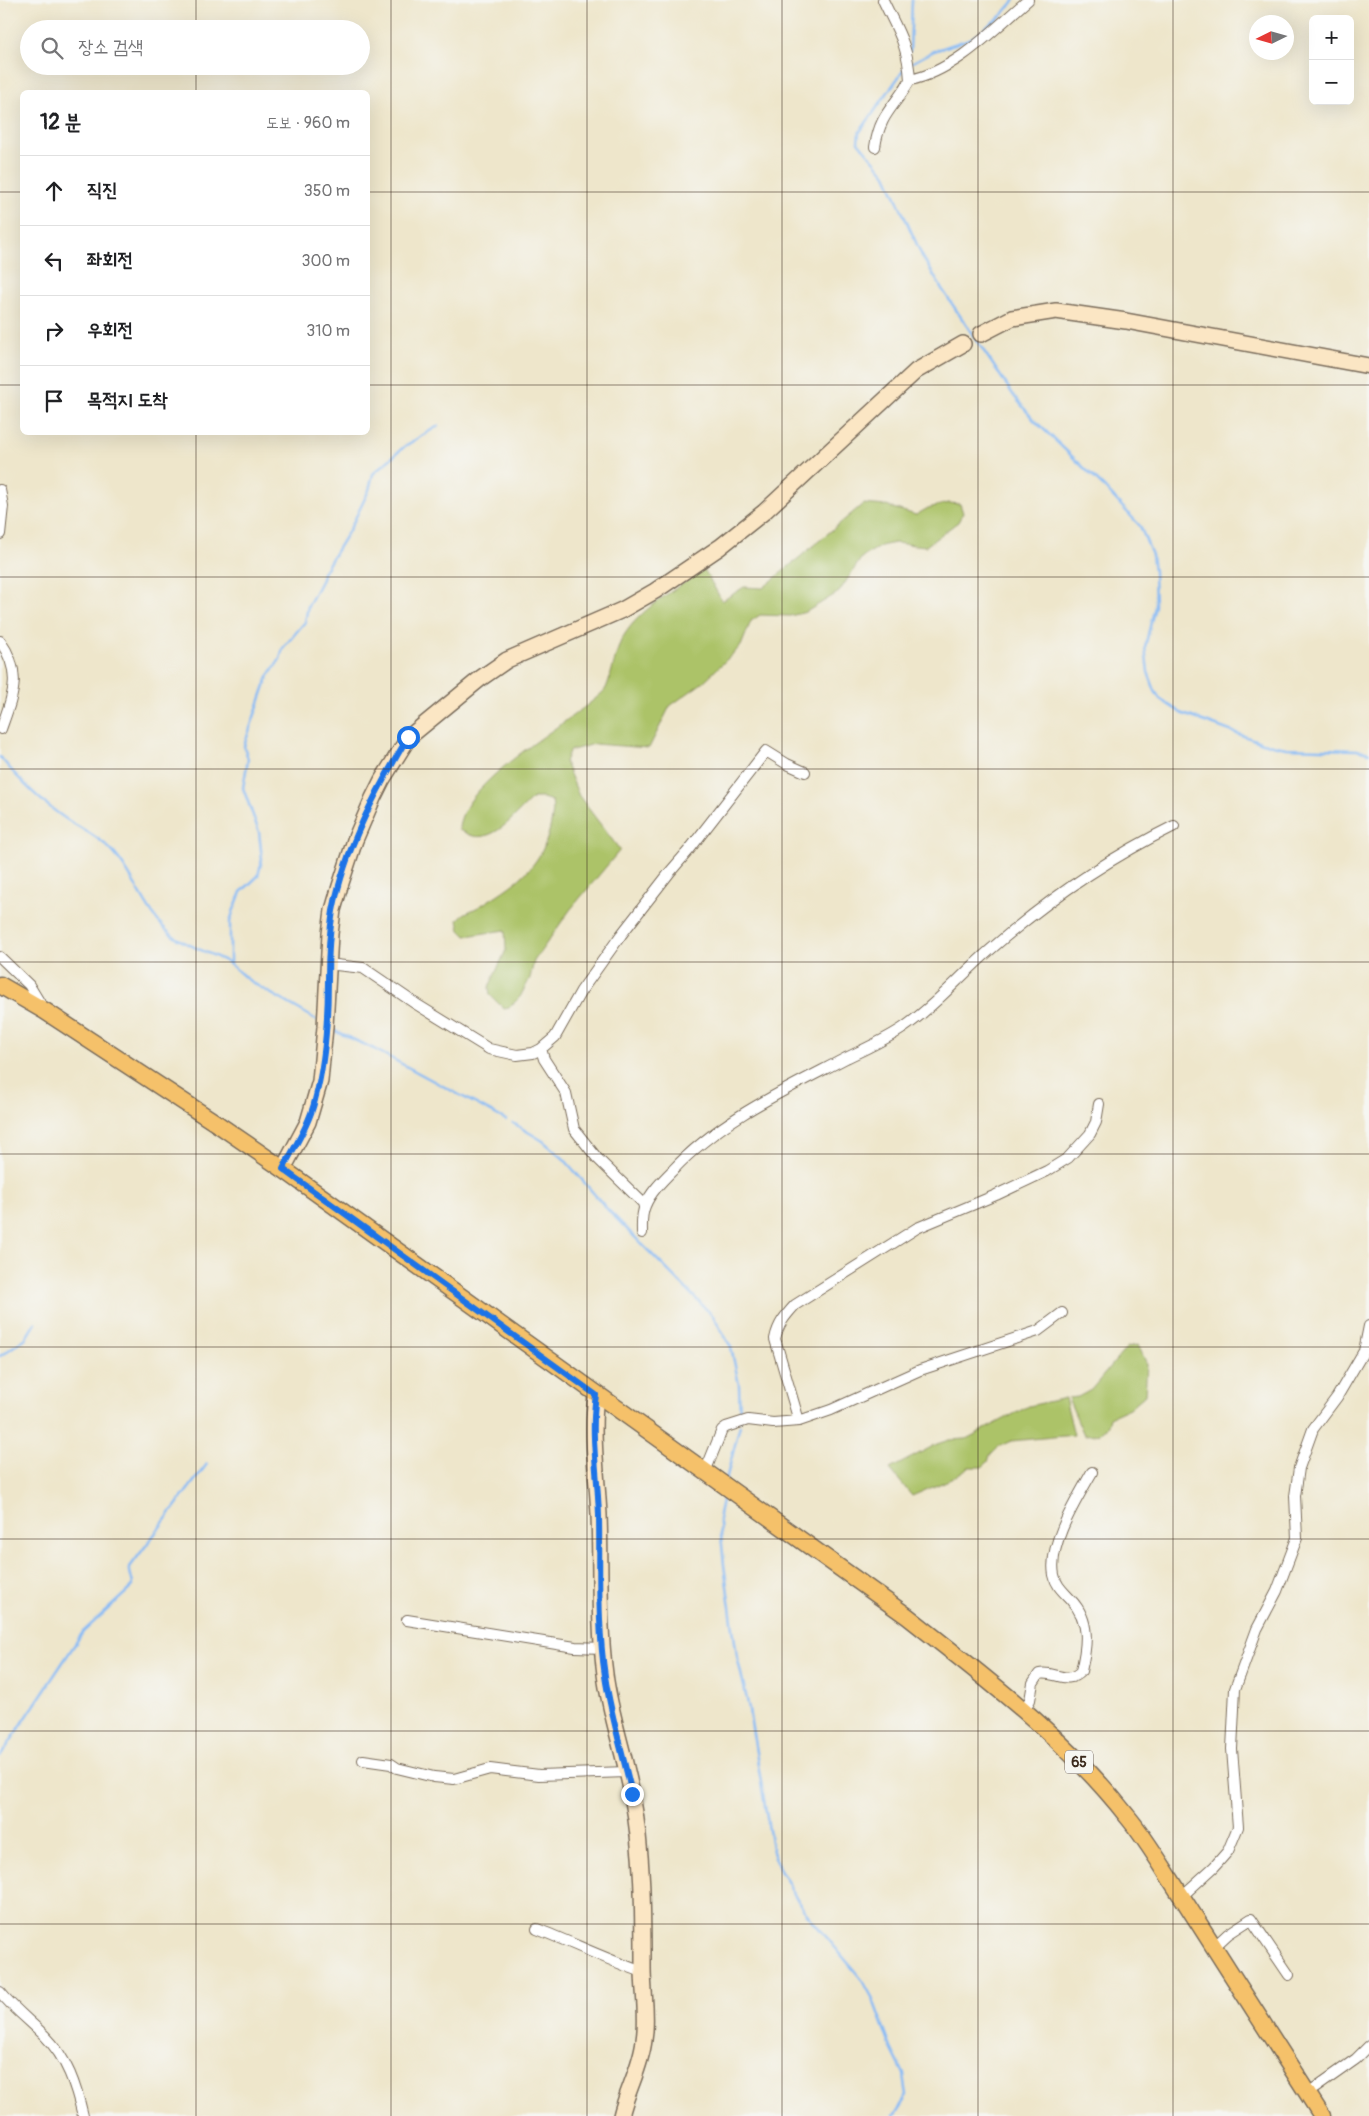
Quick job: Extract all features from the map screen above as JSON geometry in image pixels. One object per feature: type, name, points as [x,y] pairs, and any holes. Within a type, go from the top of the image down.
[{"type":"main road","points":[[981,334],[1012,318],[1056,311],[1126,321],[1369,366]]},
{"type":"main road","points":[[283,1169],[308,1122],[320,1081],[325,1027],[327,964],[333,910],[355,840],[382,780],[413,733],[481,678],[507,660],[622,610],[655,591],[720,547],[764,512],[916,370],[963,344]]},
{"type":"main road","name":"65","points":[[0,985],[45,1011],[283,1169],[739,1498],[907,1616],[951,1650],[1074,1758],[1122,1809],[1154,1851],[1181,1897],[1215,1946],[1322,2116]]},
{"type":"main road","points":[[596,1395],[594,1414],[599,1514],[599,1603],[602,1648],[609,1697],[627,1772],[638,1834],[644,1920],[643,1972],[646,2008],[644,2040],[636,2074],[621,2116]]},
{"type":"street","points":[[882,0],[900,32],[910,80]]},
{"type":"street","points":[[875,147],[877,131],[884,114],[910,80],[938,71],[959,57],[1028,0]]},
{"type":"street","points":[[0,490],[3,506],[0,534]]},
{"type":"street","points":[[0,641],[12,662],[14,682],[10,703],[1,729]]},
{"type":"street","points":[[327,964],[363,968],[488,1049],[518,1054],[533,1053],[555,1037],[581,991],[621,935],[766,751],[805,772]]},
{"type":"street","points":[[642,1232],[644,1207],[650,1196],[682,1160],[723,1127],[813,1076],[901,1030],[925,1012],[988,952],[1042,907],[1123,853],[1174,826]]},
{"type":"street","points":[[0,957],[29,986],[45,1011]]},
{"type":"street","points":[[541,1049],[544,1059],[566,1093],[574,1129],[597,1158],[643,1203],[644,1207]]},
{"type":"street","points":[[799,1421],[775,1339],[777,1329],[784,1317],[795,1305],[917,1228],[996,1195],[1047,1171],[1068,1158],[1090,1134],[1096,1122],[1100,1104]]},
{"type":"street","points":[[709,1476],[722,1430],[748,1420],[773,1423],[799,1421],[831,1410],[920,1370],[1038,1331],[1062,1313]]},
{"type":"street","points":[[1181,1897],[1214,1867],[1228,1851],[1238,1827],[1232,1749],[1235,1689],[1257,1629],[1292,1555],[1297,1538],[1296,1478],[1313,1429],[1367,1352],[1369,1326]]},
{"type":"street","points":[[1022,1711],[1030,1700],[1034,1683],[1039,1674],[1044,1673],[1072,1678],[1080,1672],[1086,1640],[1084,1616],[1056,1582],[1053,1561],[1061,1535],[1092,1472]]},
{"type":"street","points":[[407,1620],[575,1647],[602,1648]]},
{"type":"street","points":[[363,1760],[391,1764],[397,1768],[447,1779],[464,1778],[490,1769],[540,1775],[627,1772]]},
{"type":"street","points":[[1215,1946],[1228,1934],[1251,1919],[1289,1975]]},
{"type":"street","points":[[537,1929],[615,1963],[643,1972]]},
{"type":"street","points":[[0,1992],[46,2037],[63,2058],[73,2080],[83,2116]]},
{"type":"street","points":[[1308,2093],[1356,2059],[1369,2046]]},
{"type":"green space","points":[[949,503],[960,504],[963,513],[958,522],[926,546],[894,543],[881,546],[862,557],[839,592],[806,612],[790,616],[760,615],[751,621],[741,646],[702,683],[670,706],[649,748],[594,744],[569,751],[565,762],[579,796],[620,850],[570,910],[534,961],[530,978],[520,997],[509,1008],[504,1009],[490,995],[489,987],[506,950],[505,930],[466,936],[460,930],[458,920],[465,913],[504,891],[533,865],[546,842],[553,805],[552,801],[543,798],[533,798],[498,830],[482,836],[473,836],[459,830],[464,812],[477,793],[496,773],[519,754],[604,691],[609,682],[620,642],[630,627],[649,608],[704,569],[722,601],[744,587],[763,588],[863,504],[886,506],[916,515],[928,508]]},
{"type":"green space","points":[[1138,1345],[1147,1364],[1145,1395],[1130,1408],[1110,1417],[1107,1427],[1102,1432],[1084,1435],[1068,1398],[1078,1397],[1091,1390],[1127,1347]]},
{"type":"green space","points":[[1065,1398],[1074,1435],[1011,1441],[998,1447],[990,1455],[988,1462],[982,1467],[969,1467],[951,1479],[912,1496],[890,1469],[937,1444],[949,1440],[966,1439],[1029,1406]]},
{"type":"waterway","points":[[910,51],[912,0]]},
{"type":"waterway","points":[[911,63],[934,51],[972,38],[1002,15],[1015,0]]},
{"type":"waterway","points":[[905,68],[859,133],[858,142],[886,175],[922,256],[1014,396],[1033,419],[1105,488],[1140,526],[1152,555],[1154,571],[1155,606],[1145,647],[1148,672],[1160,699],[1181,713],[1263,743],[1286,748],[1357,750],[1369,753]]},
{"type":"waterway","points":[[230,965],[230,922],[233,912],[241,892],[258,876],[262,859],[259,832],[243,788],[248,759],[244,746],[268,677],[280,659],[283,648],[305,622],[308,606],[322,579],[323,573],[351,527],[369,490],[373,474],[405,446],[438,426]]},
{"type":"waterway","points":[[0,757],[23,783],[48,806],[95,836],[110,849],[119,859],[154,916],[172,935],[227,962],[247,979],[316,1020]]},
{"type":"waterway","points":[[333,1030],[374,1049],[506,1120]]},
{"type":"waterway","points":[[513,1123],[543,1141],[564,1159],[608,1210],[713,1316],[731,1347],[739,1385],[740,1420]]},
{"type":"waterway","points":[[0,1356],[26,1338],[35,1323]]},
{"type":"waterway","points":[[726,1480],[740,1425]]},
{"type":"waterway","points":[[0,1757],[83,1632],[133,1586],[130,1567],[207,1464]]},
{"type":"waterway","points":[[724,1491],[719,1514],[724,1565],[737,1656],[748,1704],[772,1848],[778,1866],[803,1909],[863,1981],[872,1997],[891,2048],[904,2074],[907,2096],[894,2116]]},
{"type":"route","points":[[408,737],[373,798],[346,864],[333,910],[330,934],[320,1081],[308,1122],[283,1169],[308,1189],[596,1395],[594,1414],[599,1514],[599,1603],[602,1648],[605,1675],[618,1742],[632,1794]]}]
